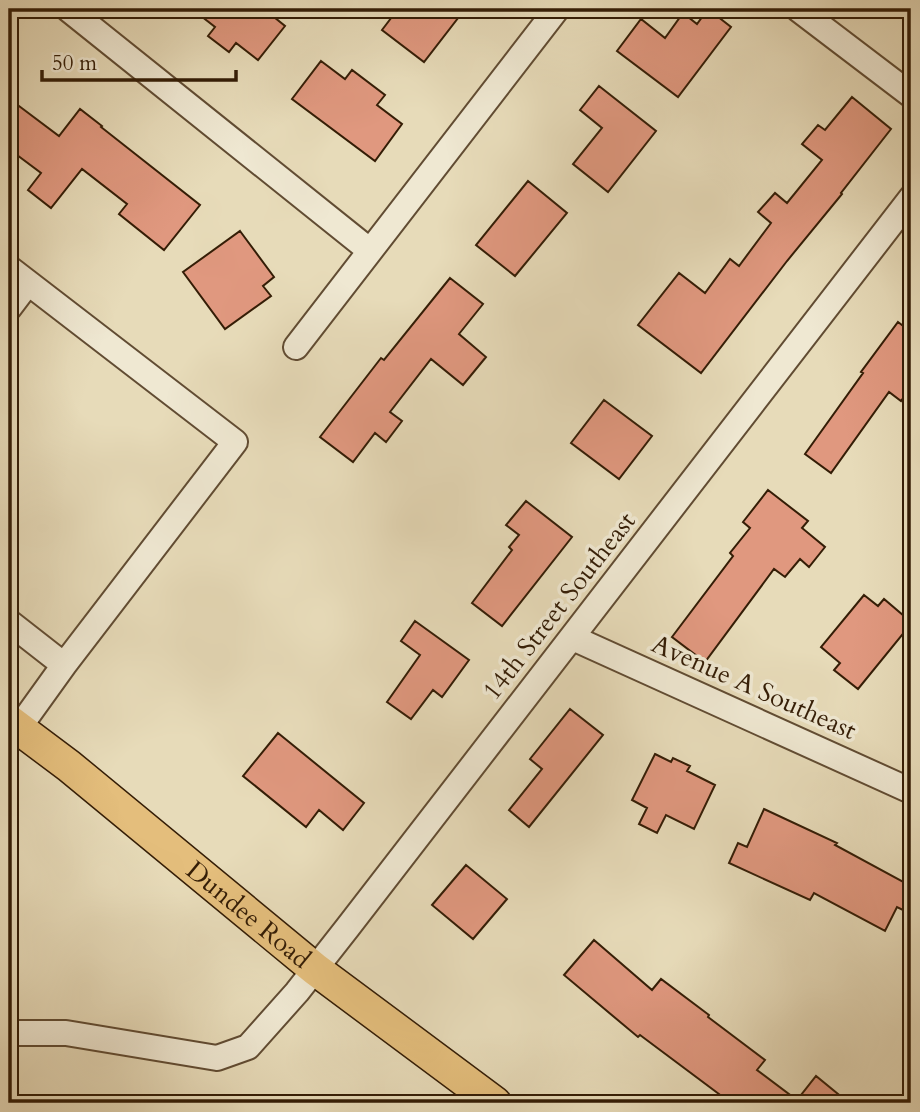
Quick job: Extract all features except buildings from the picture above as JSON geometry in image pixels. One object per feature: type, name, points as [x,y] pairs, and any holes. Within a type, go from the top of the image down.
[{"type":"main road","name":"Dundee Road","points":[[13,725],[69,766],[314,970],[494,1102]]},
{"type":"street","points":[[296,347],[557,9]]},
{"type":"street","points":[[798,9],[911,95]]},
{"type":"street","points":[[73,11],[369,250]]},
{"type":"street","name":"14th Street Southeast","points":[[9,1033],[66,1033],[217,1058],[248,1047],[314,970],[911,198]]},
{"type":"street","points":[[9,308],[19,276],[235,442],[64,665],[13,725]]},
{"type":"street","points":[[9,622],[64,665]]},
{"type":"street","name":"Avenue A Southeast","points":[[573,638],[911,791]]}]
